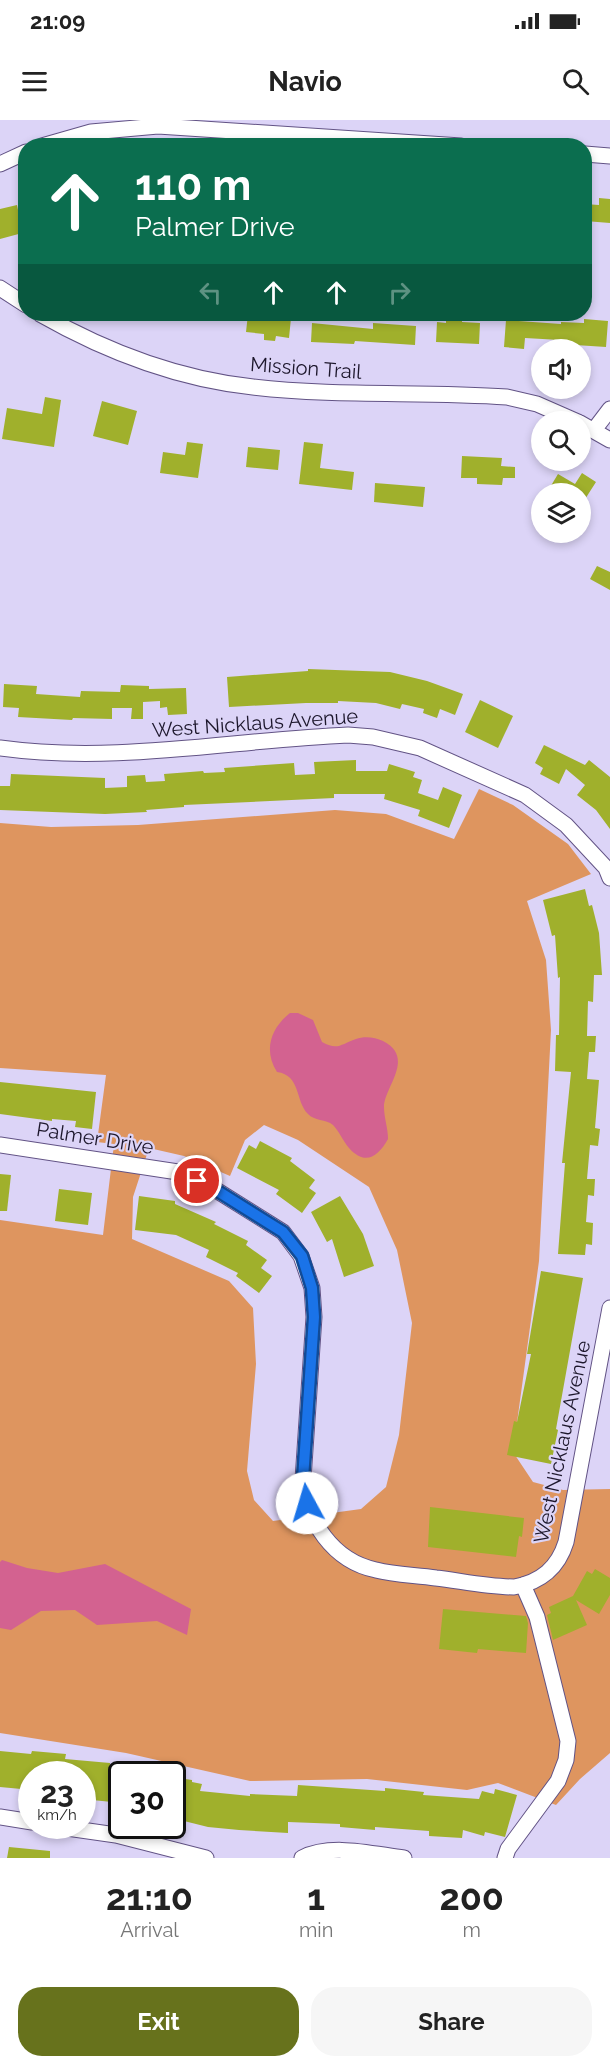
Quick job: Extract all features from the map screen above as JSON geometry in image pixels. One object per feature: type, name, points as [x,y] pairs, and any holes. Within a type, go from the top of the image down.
[{"type":"street","points":[[70,138],[91,132],[158,126],[340,138]]},
{"type":"street","points":[[592,155],[610,156]]},
{"type":"street","points":[[0,164],[18,156]]},
{"type":"street","points":[[0,288],[18,300]]},
{"type":"street","name":"Mission Trail","points":[[53,321],[92,341],[135,358],[178,372],[222,382],[313,392],[507,397],[537,404],[553,411]]},
{"type":"street","points":[[591,421],[610,409]]},
{"type":"street","name":"Mission Trail","points":[[591,429],[610,440]]},
{"type":"street","name":"West Nicklaus Avenue","points":[[0,748],[63,753],[109,753],[348,735],[398,741],[443,758],[525,795],[567,825],[606,868],[610,878]]},
{"type":"street","name":"Palmer Drive","points":[[0,1145],[178,1172],[216,1190],[283,1232],[302,1256],[312,1288],[314,1317],[303,1479],[311,1514],[322,1535],[347,1558],[376,1570],[504,1587],[523,1585]]},
{"type":"street","name":"West Nicklaus Avenue","points":[[523,1585],[541,1578],[555,1565],[566,1542],[610,1308]]},
{"type":"street","points":[[505,1858],[508,1849],[558,1781],[566,1760],[568,1741],[537,1617],[523,1585]]},
{"type":"street","points":[[0,1817],[18,1820]]},
{"type":"street","points":[[96,1832],[206,1858]]},
{"type":"street","points":[[302,1858],[310,1854],[329,1851],[404,1858]]},
{"type":"shaded area","points":[[479,789],[513,805],[568,844],[591,874],[527,901],[546,960],[551,1030],[539,1261],[513,1452],[533,1482],[563,1490],[610,1489],[610,1753],[580,1779],[556,1805],[498,1783],[467,1790],[367,1779],[250,1781],[186,1767],[186,1761],[161,1761],[126,1753],[0,1733],[0,1220],[103,1235],[114,1144],[97,1142],[106,1075],[0,1068],[0,823],[51,827],[138,825],[335,810],[386,814],[454,839]],"holes":[[[264,1125],[298,1140],[369,1187],[397,1250],[412,1323],[399,1435],[386,1487],[361,1509],[273,1521],[254,1500],[247,1471],[256,1364],[253,1308],[229,1281],[132,1239],[133,1197],[149,1148],[184,1156],[230,1176],[245,1140]]]},
{"type":"shaded area","points":[[290,1013],[298,1013],[313,1020],[322,1042],[327,1045],[339,1046],[359,1038],[370,1037],[383,1041],[393,1048],[398,1064],[385,1099],[388,1139],[375,1155],[366,1158],[355,1154],[333,1125],[308,1114],[294,1083],[285,1074],[277,1072],[270,1056],[271,1040],[278,1025]]},
{"type":"shaded area","points":[[2,1560],[27,1568],[58,1573],[105,1564],[191,1609],[187,1635],[157,1621],[97,1625],[75,1610],[41,1611],[11,1630],[0,1628],[0,1562]]},
{"type":"building","points":[[599,198],[610,199],[610,223],[592,222],[592,204],[599,205]]},
{"type":"building","points":[[17,205],[18,234],[0,239],[0,209]]},
{"type":"building","points":[[247,321],[291,321],[289,338],[276,336],[275,341],[264,340],[264,334],[246,332]]},
{"type":"building","points":[[446,321],[462,321],[480,323],[479,344],[436,342],[437,322],[446,323]]},
{"type":"building","points":[[506,321],[561,324],[561,322],[608,321],[606,347],[591,346],[591,339],[525,338],[524,349],[504,347]]},
{"type":"building","points":[[312,323],[373,329],[373,323],[416,326],[415,345],[355,341],[354,344],[311,342]]},
{"type":"building","points":[[45,397],[61,400],[54,447],[2,439],[7,408],[42,414]]},
{"type":"building","points":[[102,401],[137,411],[128,445],[93,436]]},
{"type":"building","points":[[187,442],[203,444],[198,478],[160,473],[163,452],[185,455]]},
{"type":"building","points":[[304,442],[323,444],[320,468],[354,472],[352,490],[299,484]]},
{"type":"building","points":[[248,447],[280,450],[278,470],[246,467]]},
{"type":"building","points":[[462,456],[502,458],[501,466],[515,467],[515,478],[503,478],[502,485],[477,484],[477,478],[461,478]]},
{"type":"building","points":[[582,473],[596,482],[591,490],[591,483],[576,483]]},
{"type":"building","points":[[558,474],[573,483],[553,483]]},
{"type":"building","points":[[375,483],[425,487],[423,507],[374,502]]},
{"type":"building","points":[[597,566],[610,572],[610,590],[590,579]]},
{"type":"building","points":[[308,669],[390,672],[427,681],[463,694],[455,715],[440,709],[437,718],[423,713],[424,709],[402,704],[400,709],[376,703],[338,701],[338,703],[229,707],[227,677],[308,671]]},
{"type":"building","points":[[4,684],[37,686],[36,694],[80,697],[81,691],[120,692],[121,685],[149,686],[149,689],[186,688],[187,714],[168,715],[167,707],[160,708],[160,701],[143,702],[143,719],[131,719],[132,708],[112,708],[112,719],[73,718],[72,720],[18,717],[19,708],[3,707]]},
{"type":"building","points":[[480,700],[513,716],[498,748],[465,732]]},
{"type":"building","points":[[544,745],[585,765],[589,760],[610,777],[610,829],[596,810],[577,795],[585,785],[566,769],[559,784],[540,774],[543,768],[535,763]]},
{"type":"building","points":[[356,760],[356,771],[387,771],[389,764],[415,772],[413,777],[422,780],[418,793],[438,800],[443,787],[462,795],[449,828],[418,816],[420,810],[384,799],[385,794],[334,794],[334,798],[184,805],[184,807],[146,810],[147,812],[105,814],[0,810],[0,786],[10,786],[11,774],[105,778],[105,788],[127,787],[127,776],[145,775],[146,782],[165,781],[164,774],[225,772],[224,768],[294,763],[295,775],[315,774],[314,762]]},
{"type":"building","points":[[585,889],[589,906],[592,905],[599,933],[602,975],[594,975],[593,1002],[588,1001],[587,1036],[596,1036],[595,1052],[589,1052],[587,1079],[599,1080],[595,1128],[600,1129],[598,1146],[590,1145],[587,1179],[595,1179],[594,1196],[588,1195],[586,1222],[593,1223],[592,1245],[586,1244],[585,1255],[558,1254],[565,1163],[562,1163],[571,1072],[555,1071],[556,1035],[559,1035],[560,977],[558,978],[555,935],[552,936],[543,900]]},
{"type":"building","points":[[0,1082],[96,1092],[92,1129],[75,1127],[76,1121],[52,1119],[52,1121],[0,1114]]},
{"type":"building","points":[[260,1141],[292,1158],[290,1161],[315,1180],[309,1188],[316,1193],[302,1213],[276,1194],[279,1190],[237,1168],[249,1145],[256,1149]]},
{"type":"building","points":[[0,1174],[11,1175],[7,1211],[0,1211]]},
{"type":"building","points":[[59,1189],[92,1193],[88,1225],[55,1221]]},
{"type":"building","points":[[139,1196],[175,1201],[175,1204],[216,1222],[214,1224],[248,1241],[246,1245],[267,1260],[261,1268],[272,1276],[259,1293],[236,1276],[238,1273],[206,1257],[209,1250],[176,1235],[135,1230]]},
{"type":"building","points":[[340,1196],[363,1234],[374,1266],[344,1277],[332,1239],[327,1242],[311,1212]]},
{"type":"building","points":[[541,1271],[583,1278],[551,1464],[507,1455],[514,1421],[517,1422],[531,1354],[527,1354]]},
{"type":"building","points":[[430,1507],[524,1518],[522,1537],[519,1536],[516,1557],[428,1547]]},
{"type":"building","points":[[595,1569],[610,1578],[610,1595],[599,1614],[576,1600],[587,1625],[553,1640],[547,1615],[551,1613],[549,1607],[573,1596],[587,1571],[592,1574]]},
{"type":"building","points":[[443,1609],[526,1616],[528,1623],[526,1653],[478,1649],[477,1653],[439,1649]]},
{"type":"building","points":[[0,1751],[66,1754],[65,1759],[88,1761],[18,1761],[18,1789],[0,1787]]},
{"type":"building","points":[[96,1762],[108,1763],[108,1802],[96,1800]]},
{"type":"building","points":[[186,1779],[202,1784],[200,1791],[250,1796],[250,1794],[297,1796],[298,1785],[385,1791],[385,1788],[424,1792],[423,1795],[479,1799],[482,1791],[494,1794],[495,1789],[517,1795],[505,1837],[485,1832],[484,1836],[463,1830],[462,1838],[429,1836],[429,1831],[375,1827],[375,1830],[340,1827],[340,1824],[288,1822],[288,1833],[208,1827],[186,1822]]},
{"type":"building","points":[[9,1847],[50,1851],[50,1858],[7,1858]]},
{"type":"route","points":[[197,1181],[216,1190],[283,1232],[302,1256],[312,1288],[314,1317],[303,1479],[307,1503]]}]
